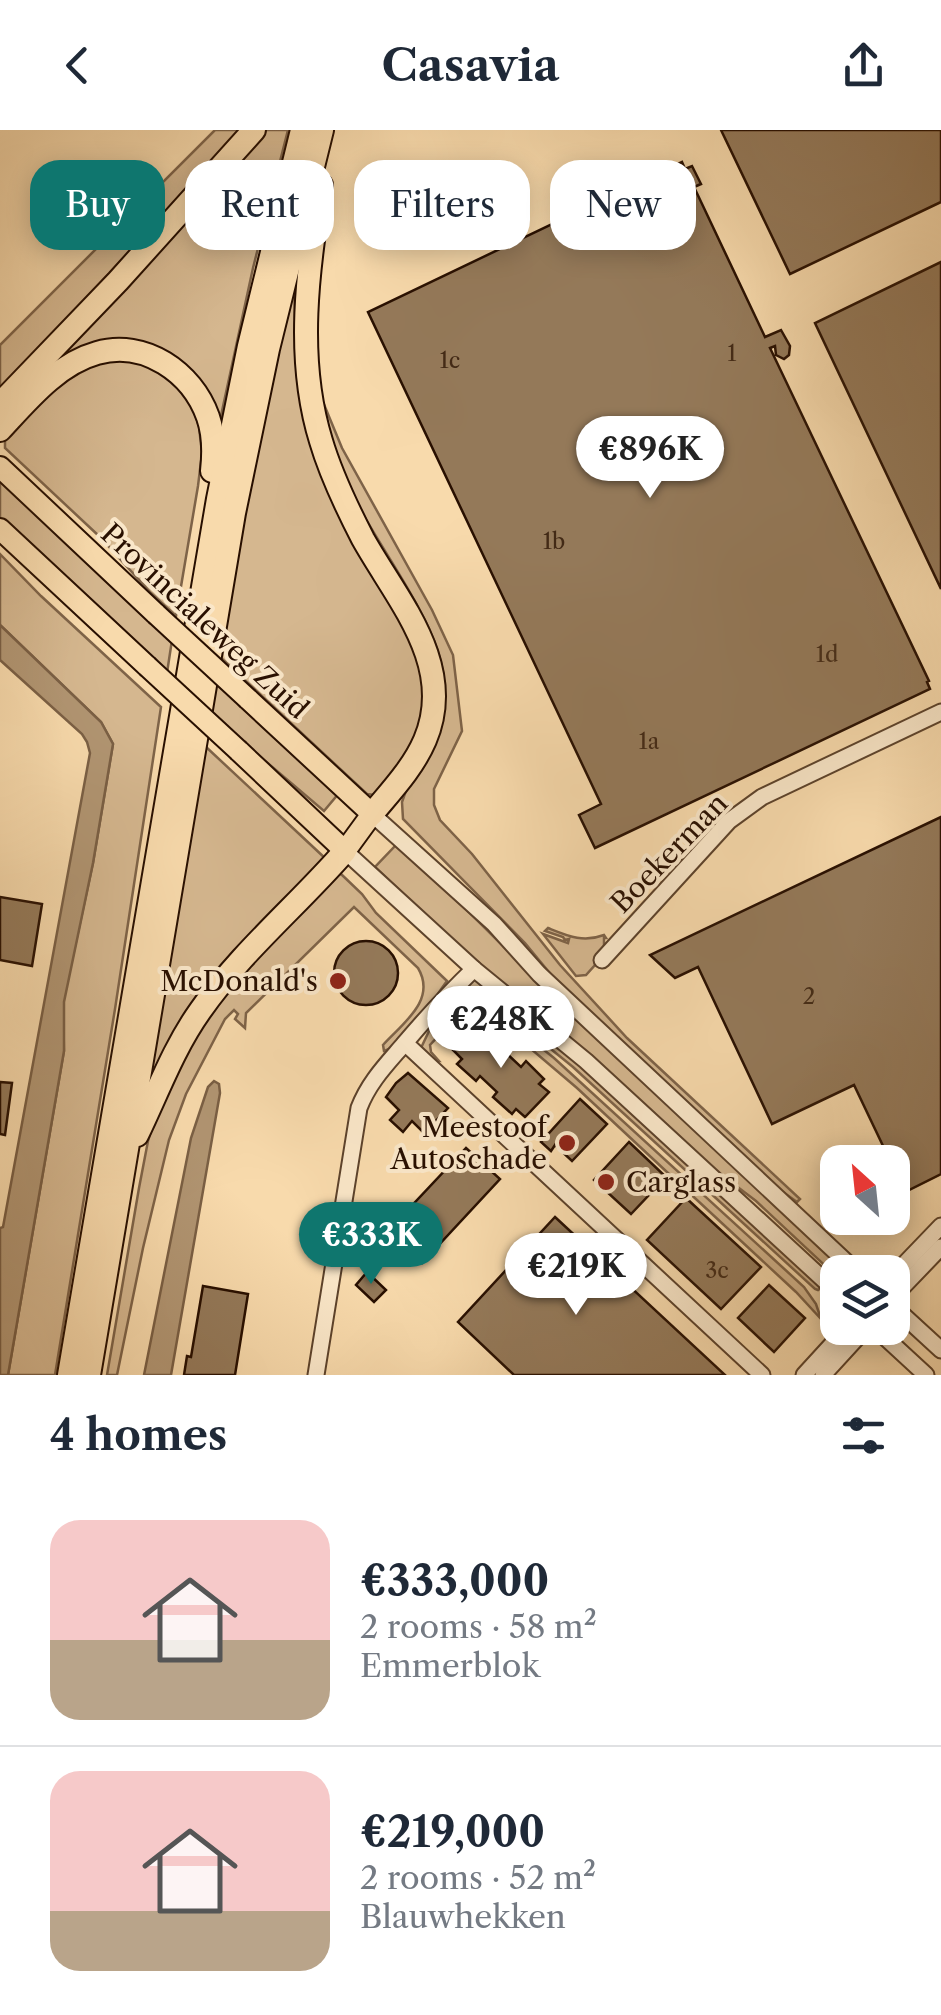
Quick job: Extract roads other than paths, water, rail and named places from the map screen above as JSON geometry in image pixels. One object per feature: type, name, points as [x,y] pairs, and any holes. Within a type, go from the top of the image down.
[{"type":"highway","points":[[0,404],[254,130]]},
{"type":"highway","points":[[69,1375],[218,499],[249,346],[302,130]]},
{"type":"highway","points":[[324,130],[325,160],[305,302],[314,418],[338,488],[416,626],[428,654],[434,694],[426,737],[414,762],[372,814]]},
{"type":"highway","points":[[89,1375],[234,513],[281,291],[324,130]]},
{"type":"highway","points":[[0,430],[34,393],[74,362],[97,352],[140,352],[174,368],[187,380],[208,416],[213,439],[211,480],[218,499]]},
{"type":"highway","points":[[126,1156],[177,1048],[200,1010],[240,962],[346,852]]},
{"type":"main road","name":"Provincialeweg Zuid","points":[[0,467],[372,814]]},
{"type":"main road","points":[[0,529],[346,852],[372,814]]},
{"type":"street","name":"Boekerman","points":[[602,960],[744,807],[941,712]]},
{"type":"street","points":[[372,814],[494,924],[540,974],[839,1255]]},
{"type":"street","points":[[346,852],[474,969],[586,1061],[820,1276]]},
{"type":"street","points":[[316,1375],[359,1108],[377,1074],[474,969]]},
{"type":"street","points":[[404,1043],[762,1375]]},
{"type":"street","points":[[910,1258],[941,1226]]},
{"type":"street","points":[[910,1282],[941,1247]]},
{"type":"street","points":[[910,1320],[941,1350]]},
{"type":"street","points":[[804,1375],[831,1345]]},
{"type":"street","points":[[823,1375],[850,1345]]},
{"type":"street","points":[[893,1345],[926,1375]]},
{"type":"place","name":"McDonald's","points":[[338,981]]},
{"type":"place","name":"Meestoof Autoschade","points":[[567,1143]]},
{"type":"place","name":"Carglass","points":[[606,1182]]}]
